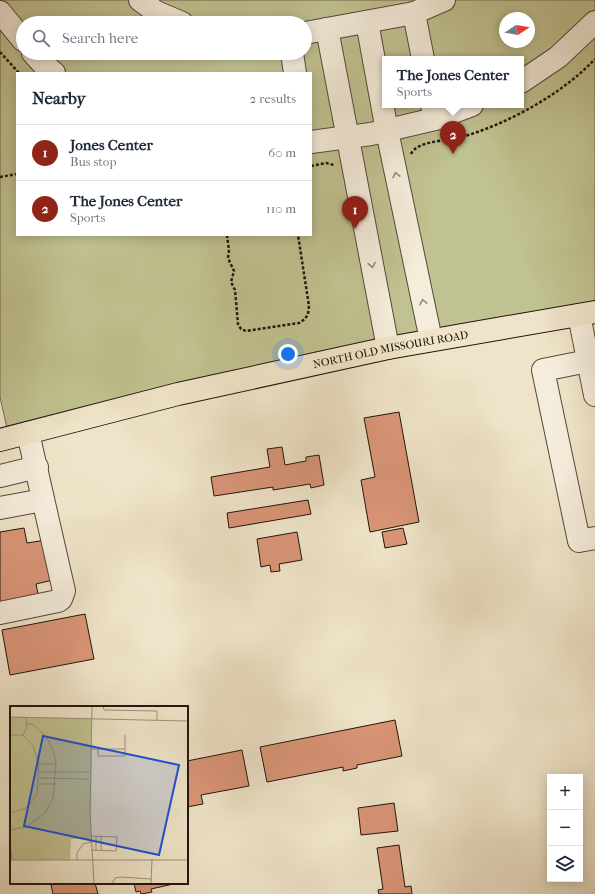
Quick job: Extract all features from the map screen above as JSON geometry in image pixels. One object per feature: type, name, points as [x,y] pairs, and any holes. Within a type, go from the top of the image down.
[{"type":"main road","name":"NORTH OLD MISSOURI ROAD","points":[[0,440],[178,394],[388,348],[587,314]]},
{"type":"lane","points":[[140,0],[156,12],[165,16]]},
{"type":"lane","points":[[312,32],[414,13],[444,0]]},
{"type":"lane","points":[[0,12],[16,31]]},
{"type":"lane","points":[[414,13],[422,56]]},
{"type":"lane","points":[[367,22],[382,104]]},
{"type":"lane","points":[[524,80],[558,57],[595,22]]},
{"type":"lane","points":[[327,29],[388,348]]},
{"type":"lane","points":[[39,60],[53,72]]},
{"type":"lane","points":[[293,60],[295,72]]},
{"type":"lane","points":[[383,108],[431,340]]},
{"type":"lane","points":[[312,142],[387,131],[433,112],[455,108]]},
{"type":"lane","points":[[587,314],[588,360],[595,395]]},
{"type":"lane","points":[[588,360],[543,370],[580,541],[595,538]]},
{"type":"lane","points":[[0,613],[58,601],[64,591],[28,432]]},
{"type":"lane","points":[[0,476],[37,467]]},
{"type":"lane","points":[[0,508],[43,500]]},
{"type":"path","points":[[0,52],[18,72]]},
{"type":"path","points":[[409,159],[417,146],[465,135],[493,126],[528,109],[560,88],[595,59]]},
{"type":"path","points":[[312,166],[326,163],[336,166]]},
{"type":"path","points":[[0,177],[16,174]]},
{"type":"path","points":[[227,236],[229,250],[228,258],[234,271],[231,282],[235,290],[238,324],[241,329],[246,331],[300,323],[306,319],[310,306],[298,236]]},
{"type":"green space","points":[[0,0],[595,0],[595,312],[9,437],[0,397]]},
{"type":"building","points":[[399,412],[419,522],[370,532],[361,480],[375,477],[364,418]]},
{"type":"building","points":[[282,447],[285,465],[306,461],[306,457],[319,455],[324,485],[311,488],[310,484],[273,490],[273,487],[214,496],[211,477],[270,467],[267,449]]},
{"type":"building","points":[[308,500],[311,514],[229,528],[227,513]]},
{"type":"building","points":[[24,528],[27,543],[46,540],[53,580],[36,584],[39,599],[0,607],[0,532]]},
{"type":"building","points":[[403,528],[407,544],[385,548],[382,532]]},
{"type":"building","points":[[297,532],[302,560],[279,564],[280,571],[271,572],[270,565],[261,567],[257,539]]},
{"type":"building","points":[[85,614],[94,659],[10,675],[2,630]]},
{"type":"building","points":[[395,720],[402,756],[357,765],[357,768],[343,771],[343,767],[267,782],[260,747]]},
{"type":"building","points":[[242,750],[249,786],[201,795],[203,804],[188,807],[188,761]]},
{"type":"building","points":[[394,803],[398,831],[361,835],[358,808]]},
{"type":"building","points":[[399,845],[405,887],[411,886],[412,894],[379,894],[378,890],[383,889],[377,848]]},
{"type":"building","points":[[95,884],[98,894],[53,894],[51,885]]},
{"type":"building","points":[[134,884],[174,884],[151,889],[152,892],[141,894],[140,891],[136,892]]},
{"type":"place","name":"The Jones Center","points":[[453,154]]},
{"type":"place","name":"Jones Center","points":[[355,229]]}]
